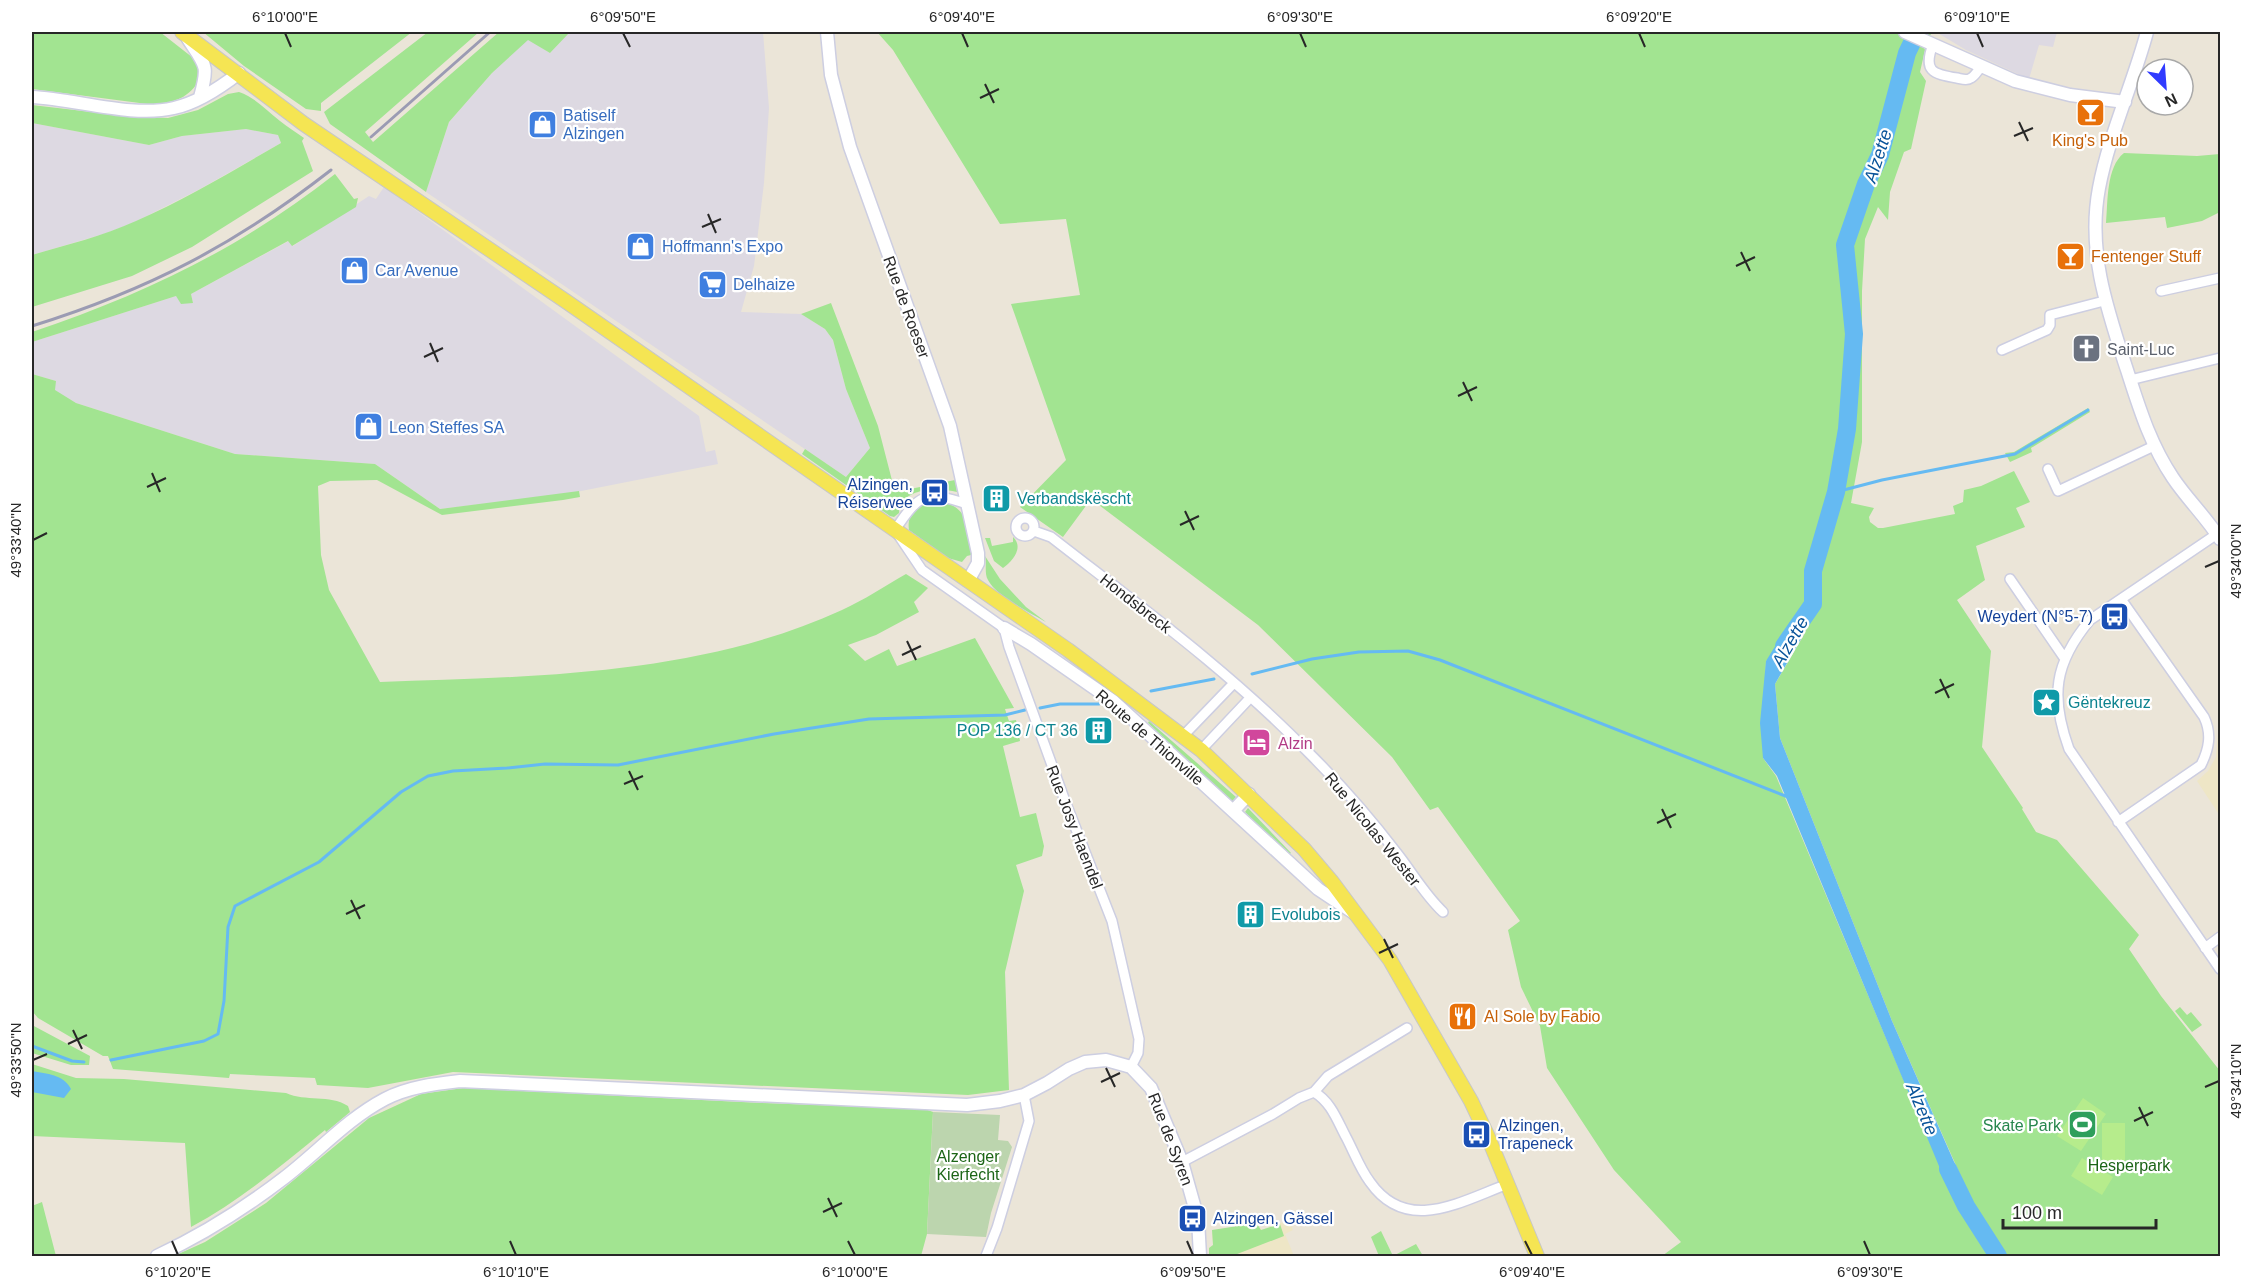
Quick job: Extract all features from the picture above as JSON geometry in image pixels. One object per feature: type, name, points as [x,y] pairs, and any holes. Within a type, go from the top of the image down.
[{"type":"main road","points":[[183,32],[304,124],[567,302],[1077,657],[1201,750],[1304,849],[1357,915],[1408,989],[1456,1072],[1488,1137],[1537,1257]]},
{"type":"main road","points":[[183,32],[204,63],[207,72],[200,98]]},
{"type":"main road","name":"Rue de Roeser","points":[[827,32],[831,75],[850,147],[957,451],[978,553],[978,563],[968,581]]},
{"type":"main road","points":[[1905,32],[2015,81],[2045,90],[2125,102]]},
{"type":"main road","points":[[2147,32],[2104,163],[2095,220],[2097,267],[2104,301],[2142,418],[2154,446],[2173,478],[2219,536]]},
{"type":"main road","points":[[32,97],[58,98],[153,111],[176,108],[200,98],[239,73]]},
{"type":"main road","name":"Route de Thionville","points":[[1005,628],[1113,701],[1318,889],[1357,915]]},
{"type":"main road","points":[[1233,811],[1249,794]]},
{"type":"main road","points":[[157,1257],[251,1203],[286,1177],[358,1116],[386,1098],[412,1088],[460,1082],[967,1104],[1000,1101],[1024,1095],[1085,1062],[1106,1060],[1131,1067]]},
{"type":"main road","name":"Rue de Syren","points":[[1131,1067],[1151,1088],[1182,1161],[1198,1219],[1200,1257]]},
{"type":"street","points":[[1931,43],[1929,67],[1937,75],[1966,80],[1972,78],[1981,67]]},
{"type":"street","points":[[2161,291],[2220,278]]},
{"type":"street","points":[[2002,350],[2047,330],[2050,325],[2049,315],[2104,301]]},
{"type":"street","points":[[2130,380],[2220,358]]},
{"type":"street","points":[[2048,469],[2058,491],[2154,446]]},
{"type":"street","points":[[967,504],[944,496],[923,498],[914,503],[895,530],[922,570],[1005,628]]},
{"type":"street","name":"Hondsbreck","points":[[1034,531],[1052,537],[1220,668],[1238,686]]},
{"type":"street","points":[[2219,536],[2090,620],[2076,637],[2065,659],[2059,681],[2057,702],[2060,723],[2069,749],[2220,969]]},
{"type":"street","points":[[2010,579],[2065,659]]},
{"type":"street","points":[[2118,822],[2201,765],[2209,742],[2204,717],[2121,598]]},
{"type":"street","name":"Rue Josy Haendel","points":[[1005,628],[1009,647],[1103,898],[1120,950],[1139,1039],[1138,1053],[1131,1067]]},
{"type":"street","points":[[1183,736],[1238,686]]},
{"type":"street","name":"Rue Nicolas Wester","points":[[1238,686],[1311,754],[1351,798],[1397,853],[1428,898],[1443,912]]},
{"type":"street","points":[[1201,750],[1250,698]]},
{"type":"street","points":[[2205,948],[2220,937]]},
{"type":"street","points":[[1182,1161],[1314,1092],[1328,1076],[1407,1028]]},
{"type":"street","points":[[1314,1092],[1329,1104],[1370,1182],[1384,1198],[1400,1208],[1423,1212],[1436,1210],[1508,1184]]},
{"type":"street","points":[[986,1257],[1029,1121],[1024,1095]]},
{"type":"shaded area","points":[[570,32],[763,32],[769,108],[764,183],[754,266],[741,312],[801,314],[825,329],[833,340],[846,389],[870,448],[846,477],[426,192],[449,122],[492,73],[528,39],[550,53]]},
{"type":"shaded area","points":[[1936,32],[2057,32],[2053,47],[2039,45],[2029,79],[1966,50]]},
{"type":"shaded area","points":[[32,123],[149,145],[182,136],[246,129],[278,135],[281,143],[200,189],[135,222],[107,233],[32,255]]},
{"type":"shaded area","points":[[384,187],[699,416],[706,452],[715,450],[718,464],[566,494],[440,509],[375,464],[235,454],[76,403],[54,390],[56,381],[32,374],[32,342],[176,296],[193,303],[191,294],[289,241],[293,246],[369,196],[376,199]]},
{"type":"shaded area","points":[[2220,729],[2220,816],[2197,781],[2208,771],[2216,757]]},
{"type":"shaded area","points":[[1289,1220],[1293,1230],[1285,1234],[1294,1256],[1209,1256],[1209,1248],[1213,1245],[1212,1233],[1257,1224],[1262,1230]]},
{"type":"green space","points":[[32,32],[160,32],[197,61],[202,74],[194,88],[183,97],[155,105],[32,89]]},
{"type":"green space","points":[[203,32],[412,32],[321,103],[321,111],[306,109],[244,66]]},
{"type":"green space","points":[[428,32],[479,32],[365,132],[373,142],[499,32],[570,32],[550,53],[528,40],[492,73],[449,122],[426,192],[330,124],[324,112]]},
{"type":"green space","name":"Hesperpark","points":[[877,32],[1933,32],[1922,44],[1925,50],[1920,72],[1926,81],[1911,149],[1904,152],[1890,192],[1888,220],[1878,207],[1865,239],[1862,291],[1862,442],[1851,503],[1874,508],[1869,517],[1870,522],[1878,528],[1955,514],[1953,506],[1963,502],[1964,490],[1981,486],[2014,471],[2030,502],[2016,508],[2025,527],[1976,546],[1985,580],[1957,600],[1991,651],[1982,747],[2023,808],[2036,832],[2057,840],[2139,935],[2129,949],[2161,996],[2220,1071],[2220,1256],[1662,1256],[1681,1242],[1614,1170],[1547,1068],[1540,1026],[1521,987],[1508,930],[1520,921],[1438,807],[1430,810],[1392,757],[1258,625],[1091,499],[1063,537],[1020,507],[1066,460],[1011,304],[1080,295],[1066,219],[1000,224],[893,50]],"holes":[[[1805,633],[1775,684],[1780,738],[1892,1021],[1966,1188],[1952,1195],[1776,776],[1763,758],[1766,661]]]},
{"type":"green space","points":[[239,92],[256,101],[304,138],[302,141],[313,171],[192,247],[132,276],[32,307],[32,255],[98,236],[136,221],[191,194],[281,143],[278,135],[246,129],[182,136],[149,145],[32,123],[32,105],[126,116],[168,118],[198,110],[228,94]]},
{"type":"green space","points":[[2124,153],[2197,156],[2220,154],[2220,212],[2202,221],[2167,228],[2165,217],[2106,223],[2111,176],[2118,159]]},
{"type":"green space","points":[[335,174],[354,199],[358,198],[356,207],[292,246],[288,241],[191,294],[193,303],[181,304],[176,296],[32,342],[32,332],[153,285],[227,247],[299,201]]},
{"type":"green space","points":[[831,303],[878,426],[895,492],[955,480],[957,492],[931,490],[913,494],[901,504],[899,513],[894,517],[802,454],[805,449],[846,477],[870,448],[846,389],[833,340],[825,329],[801,314]]},
{"type":"green space","points":[[32,374],[56,381],[55,390],[76,403],[235,454],[375,464],[440,509],[579,491],[580,497],[563,500],[442,515],[377,480],[330,481],[318,486],[321,555],[329,590],[380,682],[556,674],[674,660],[732,648],[788,632],[842,610],[906,574],[928,588],[914,602],[919,612],[876,635],[848,645],[865,661],[889,649],[897,666],[975,638],[1014,708],[1005,709],[1009,721],[1016,720],[1020,741],[1003,746],[1020,817],[1036,813],[1044,846],[1042,856],[1016,865],[1024,891],[1005,972],[1009,1090],[968,1095],[453,1072],[368,1088],[317,1085],[315,1078],[230,1074],[229,1078],[113,1069],[108,1056],[103,1056],[38,1018],[32,1011]]},
{"type":"green space","points":[[2088,408],[2090,412],[2031,448],[2032,452],[2010,462],[2005,453],[2014,452]]},
{"type":"green space","points":[[936,501],[947,503],[960,511],[967,524],[973,550],[971,555],[962,562],[948,558],[909,530],[910,518],[915,510]]},
{"type":"green space","points":[[1013,537],[1017,545],[1016,554],[1003,568],[994,561],[985,538],[990,538],[992,546],[1013,542]]},
{"type":"green space","points":[[985,556],[1000,579],[1026,607],[1046,622],[1014,604],[992,586],[987,577]]},
{"type":"green space","points":[[2049,688],[2051,690],[2051,715],[2047,716],[2036,698]]},
{"type":"green space","points":[[1149,721],[1236,797],[1232,802],[1148,723]]},
{"type":"green space","points":[[1248,808],[1291,853],[1287,856],[1245,812]]},
{"type":"green space","points":[[2180,1007],[2187,1015],[2191,1012],[2202,1025],[2192,1032],[2175,1011]]},
{"type":"green space","points":[[32,1025],[90,1056],[89,1065],[71,1065],[32,1053]]},
{"type":"green space","points":[[32,1064],[76,1078],[124,1079],[286,1093],[333,1100],[348,1106],[350,1112],[244,1194],[191,1227],[185,1143],[32,1136]]},
{"type":"green space","points":[[463,1088],[925,1109],[933,1112],[927,1234],[921,1256],[174,1256],[205,1242],[266,1203],[369,1118],[421,1094]]},
{"type":"green space","name":"Skate Park","points":[[2083,1098],[2106,1114],[2081,1151],[2057,1136]]},
{"type":"green space","name":"Alzenger Kierfecht","points":[[933,1112],[1000,1115],[998,1140],[1008,1141],[1012,1147],[991,1213],[986,1237],[927,1234]]},
{"type":"green space","points":[[2102,1123],[2125,1123],[2125,1161],[2102,1161]]},
{"type":"green space","points":[[2082,1158],[2113,1177],[2102,1195],[2071,1176]]},
{"type":"green space","points":[[42,1202],[56,1256],[32,1256],[32,1206]]},
{"type":"green space","points":[[1257,1224],[1261,1230],[1280,1224],[1284,1236],[1232,1256],[1209,1256],[1209,1248],[1213,1245],[1212,1230]]},
{"type":"green space","points":[[1381,1231],[1393,1256],[1379,1256],[1371,1237]]},
{"type":"green space","points":[[1416,1244],[1423,1256],[1393,1256]]},
{"type":"water","points":[[1790,622],[1805,632],[1775,684],[1780,738],[1892,1021],[1966,1189],[1951,1195],[1777,776],[1763,758],[1760,723],[1766,661]]},
{"type":"water","points":[[32,1071],[64,1080],[71,1089],[64,1098],[32,1092]]},
{"type":"waterway","name":"Alzette","points":[[1784,646],[1813,604],[1813,571],[1836,492],[1847,429],[1854,334],[1845,245],[1866,184],[1880,155],[1907,53],[1917,32]]},
{"type":"waterway","points":[[1836,492],[1882,480],[2015,454],[2088,410]]},
{"type":"waterway","points":[[1252,674],[1312,659],[1359,652],[1408,651],[1440,660],[1788,797]]},
{"type":"waterway","points":[[1151,691],[1214,679]]},
{"type":"waterway","points":[[1040,708],[1060,704],[1099,704]]},
{"type":"waterway","points":[[111,1060],[204,1041],[218,1034],[224,1001],[228,927],[235,906],[319,862],[401,792],[428,776],[453,771],[545,764],[618,765],[774,734],[869,719],[1005,715],[1025,710]]},
{"type":"waterway","points":[[32,1046],[72,1061],[84,1062]]},
{"type":"waterway","name":"Alzette","points":[[1948,1169],[1966,1206],[1998,1256]]},
{"type":"railway","points":[[371,137],[490,32]]},
{"type":"railway","points":[[32,326],[114,297],[189,263],[260,221],[331,170]]},
{"type":"place","name":"King's Pub","points":[[2090,112]]},
{"type":"place","name":"Batiself Alzingen","points":[[542,124]]},
{"type":"place","name":"Hoffmann's Expo","points":[[641,246]]},
{"type":"place","name":"Fentenger Stuff","points":[[2070,256]]},
{"type":"place","name":"Car Avenue","points":[[354,270]]},
{"type":"place","name":"Delhaize","points":[[712,284]]},
{"type":"place","name":"Saint-Luc","points":[[2086,349]]},
{"type":"place","name":"Leon Steffes SA","points":[[368,427]]},
{"type":"place","name":"Alzingen, Réiserwee","points":[[934,493]]},
{"type":"place","name":"Verbandskëscht","points":[[996,498]]},
{"type":"place","name":"Weydert (N°5-7)","points":[[2114,616]]},
{"type":"place","name":"Gëntekreuz","points":[[2047,702]]},
{"type":"place","name":"POP 136 / CT 36","points":[[1099,730]]},
{"type":"place","name":"Alzin","points":[[1257,743]]},
{"type":"place","name":"Evolubois","points":[[1250,914]]},
{"type":"place","name":"Al Sole by Fabio","points":[[1463,1016]]},
{"type":"place","name":"Skate Park","points":[[2082,1125]]},
{"type":"place","name":"Alzingen, Trapeneck","points":[[1477,1134]]},
{"type":"place","name":"Alzingen, Gässel","points":[[1192,1218]]}]
